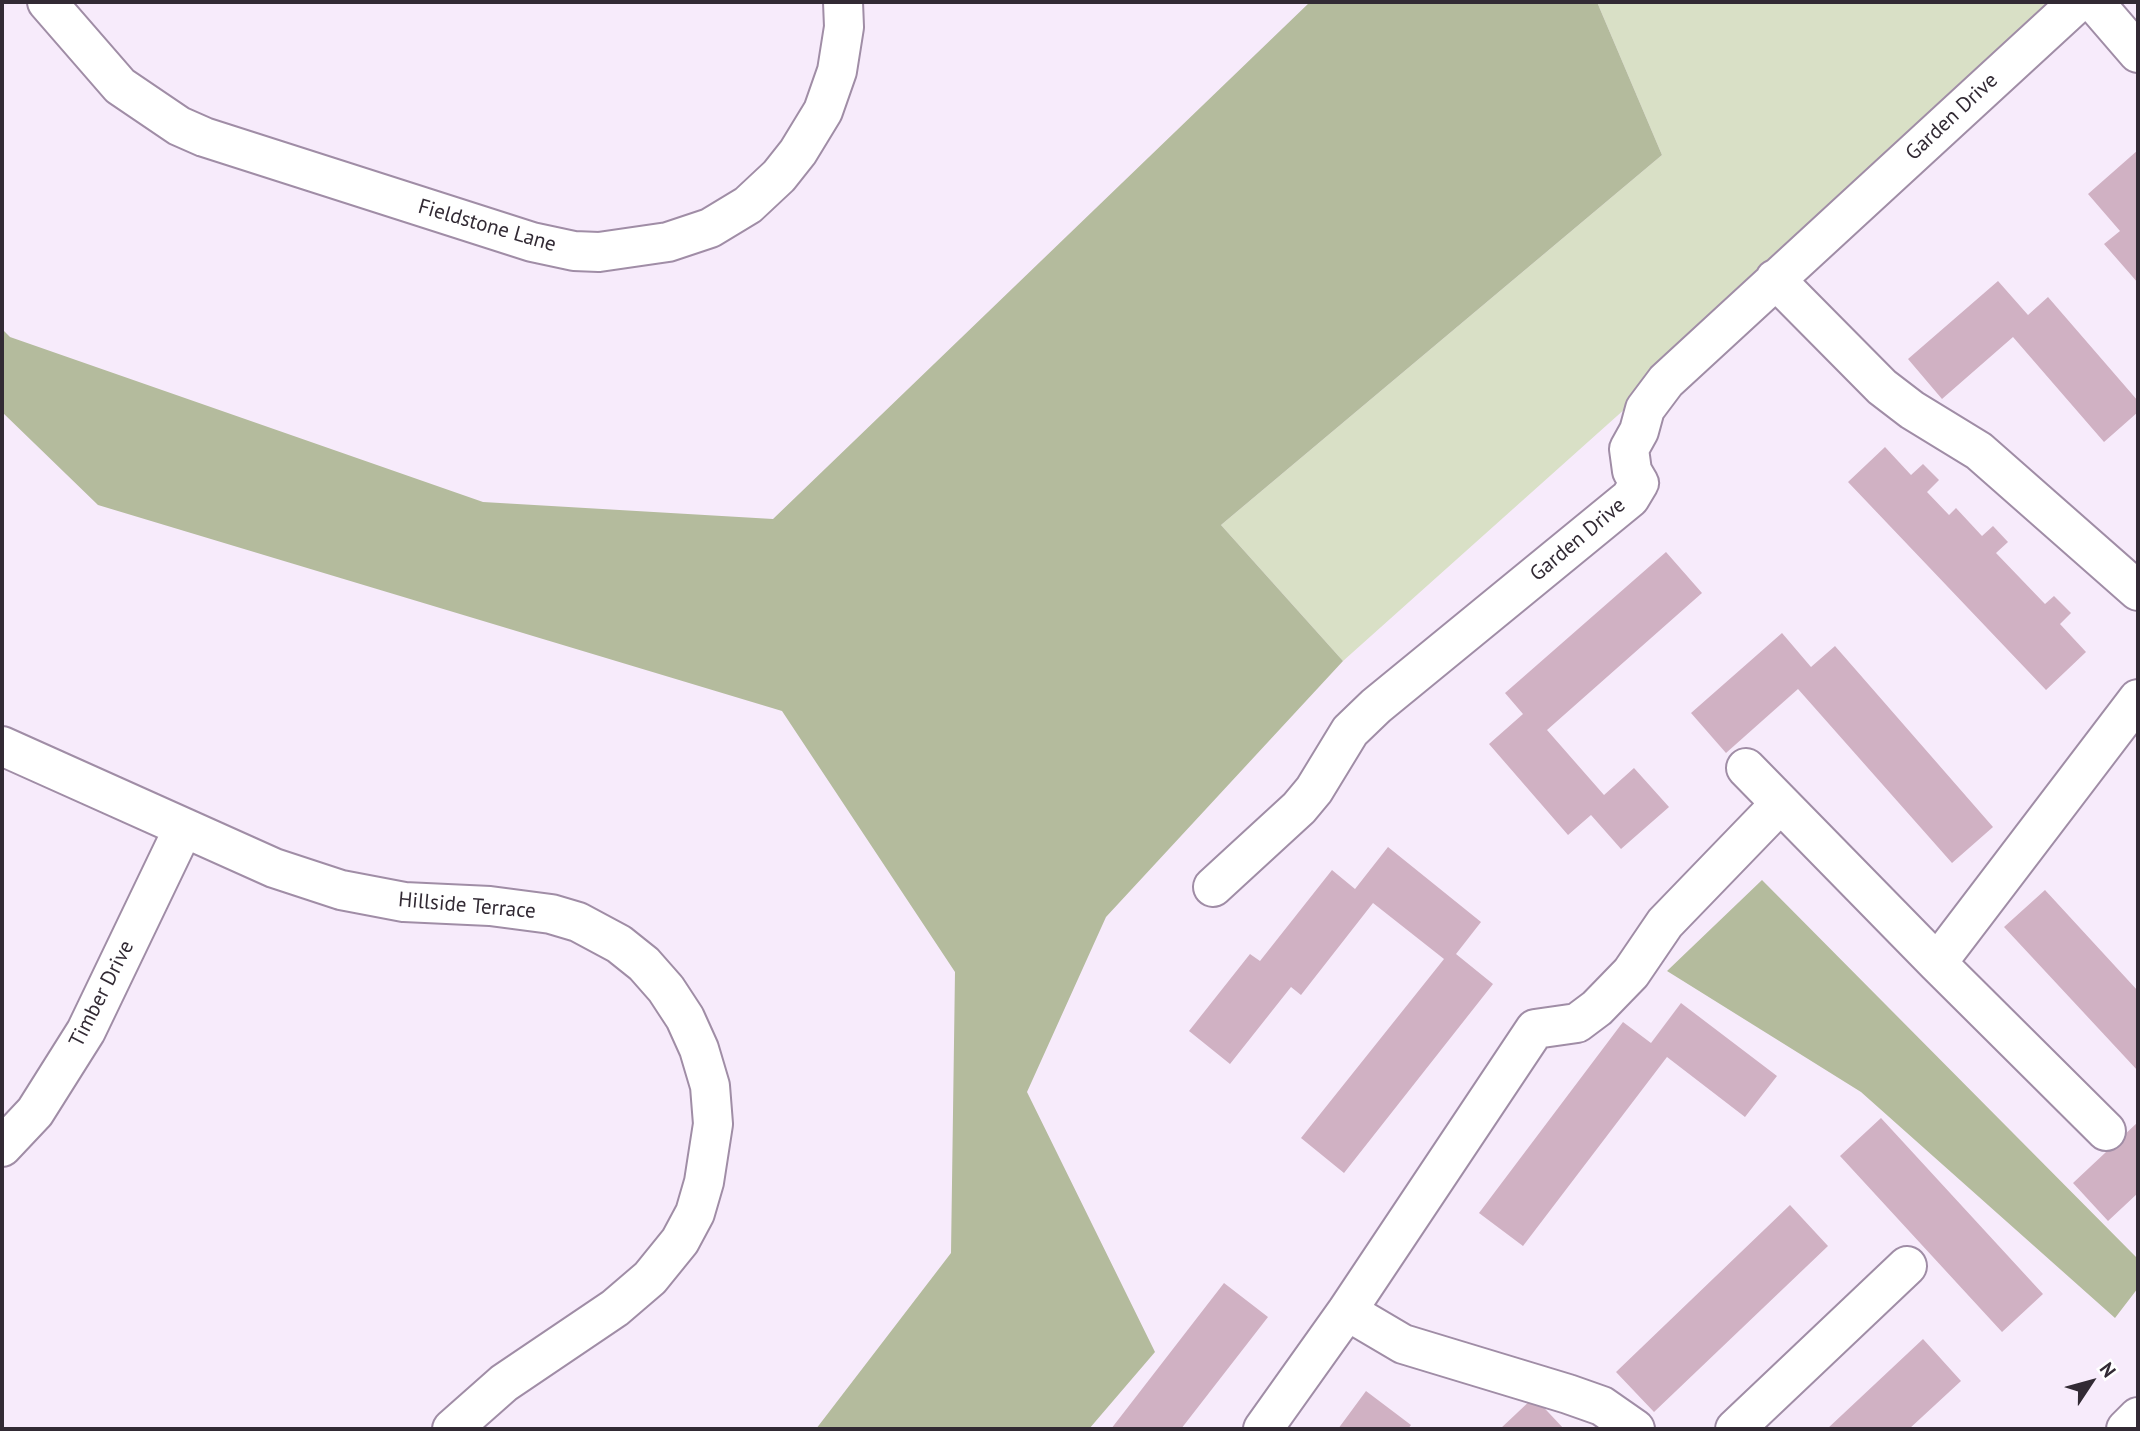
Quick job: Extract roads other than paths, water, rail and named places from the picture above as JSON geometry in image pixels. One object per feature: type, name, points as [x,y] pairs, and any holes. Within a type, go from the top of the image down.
[{"type":"street","name":"Fieldstone Lane","points":[[47,2],[120,86],[179,126],[204,137],[532,242],[574,251],[599,252],[668,242],[710,228],[748,205],[779,176],[798,152],[822,111],[830,91],[837,71],[844,27],[843,2]]},
{"type":"street","name":"Garden Drive","points":[[1213,887],[1299,808],[1314,790],[1350,731],[1376,706],[1630,498],[1639,483],[1632,471],[1629,449],[1639,431],[1645,409],[1666,381],[2078,2]]},
{"type":"street","points":[[2094,2],[2138,53]]},
{"type":"street","points":[[1776,279],[1882,387],[1912,410],[1979,451],[2138,591]]},
{"type":"street","points":[[1937,963],[2138,699]]},
{"type":"street","name":"Hillside Terrace","points":[[2,746],[274,868],[341,890],[404,902],[490,906],[551,914],[578,922],[619,944],[644,964],[666,989],[685,1018],[699,1049],[710,1086],[713,1124],[704,1182],[695,1213],[680,1241],[650,1278],[615,1308],[504,1383],[452,1429]]},
{"type":"street","points":[[1746,768],[2106,1131]]},
{"type":"street","points":[[1263,1429],[1347,1311],[1535,1029],[1577,1023],[1597,1008],[1631,973],[1665,923],[1780,804]]},
{"type":"street","name":"Timber Drive","points":[[2,1147],[35,1112],[86,1031],[183,829]]},
{"type":"street","points":[[1735,1429],[1907,1266]]},
{"type":"street","points":[[1347,1311],[1403,1344],[1602,1406],[1635,1429]]},
{"type":"street","points":[[2126,1429],[2138,1417]]}]
